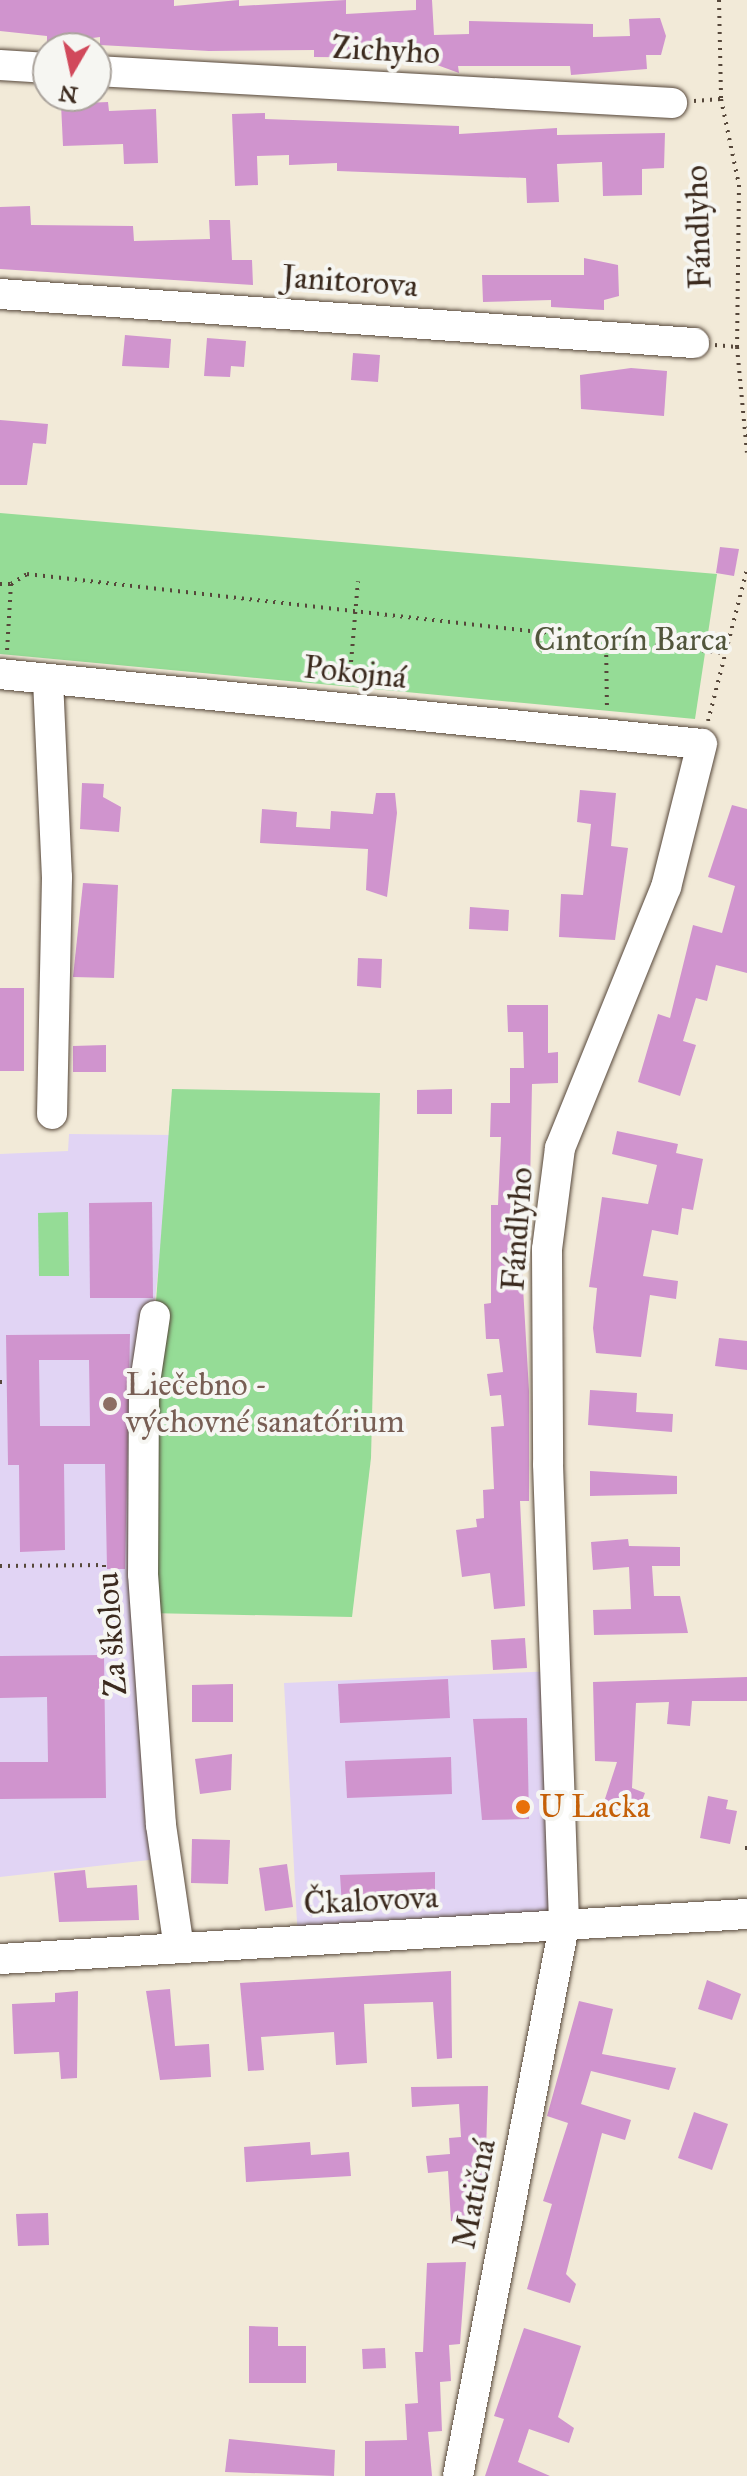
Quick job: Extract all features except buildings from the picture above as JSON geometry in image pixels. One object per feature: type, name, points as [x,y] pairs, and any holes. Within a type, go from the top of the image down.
[{"type":"street","points":[[0,65],[32,67]]},
{"type":"street","name":"Zichyho","points":[[112,72],[672,103]]},
{"type":"street","name":"Janitorova","points":[[0,294],[694,343]]},
{"type":"street","name":"Pokojná","points":[[3,675],[702,744]]},
{"type":"street","points":[[48,680],[57,877],[52,1114]]},
{"type":"street","name":"Fándlyho","points":[[564,1926],[547,1249],[560,1148],[666,887],[702,744]]},
{"type":"street","name":"Za školou","points":[[155,1316],[144,1389],[143,1574],[161,1825],[179,1948]]},
{"type":"street","name":"Čkalovova","points":[[0,1959],[747,1914]]},
{"type":"street","name":"Matičná","points":[[458,2476],[564,1926]]},
{"type":"path","name":"Fándlyho","points":[[719,0],[721,99],[739,185],[737,347],[747,453]]},
{"type":"path","points":[[702,744],[747,569]]},
{"type":"path","points":[[0,584],[11,584],[27,574],[724,653]]},
{"type":"path","points":[[347,709],[358,581]]},
{"type":"path","points":[[3,675],[11,584]]},
{"type":"path","points":[[606,639],[607,734]]},
{"type":"path","points":[[0,1382],[7,1382]]},
{"type":"path","points":[[0,1566],[104,1565],[104,1575],[143,1574]]},
{"type":"shaded area","points":[[69,1134],[173,1135],[152,1327],[167,1858],[0,1877],[0,1154],[68,1151]]},
{"type":"shaded area","points":[[556,1671],[564,1926],[298,1941],[284,1683]]},
{"type":"green space","name":"Cintorín Barca","points":[[0,513],[717,574],[695,719],[0,654]]},
{"type":"green space","points":[[172,1089],[380,1093],[371,1458],[352,1617],[147,1613],[155,1315]]},
{"type":"green space","points":[[68,1212],[69,1276],[39,1276],[38,1213]]},
{"type":"place","name":"Liečebno - výchovné sanatórium","points":[[110,1404]]},
{"type":"place","name":"U Lacka","points":[[523,1807]]}]
